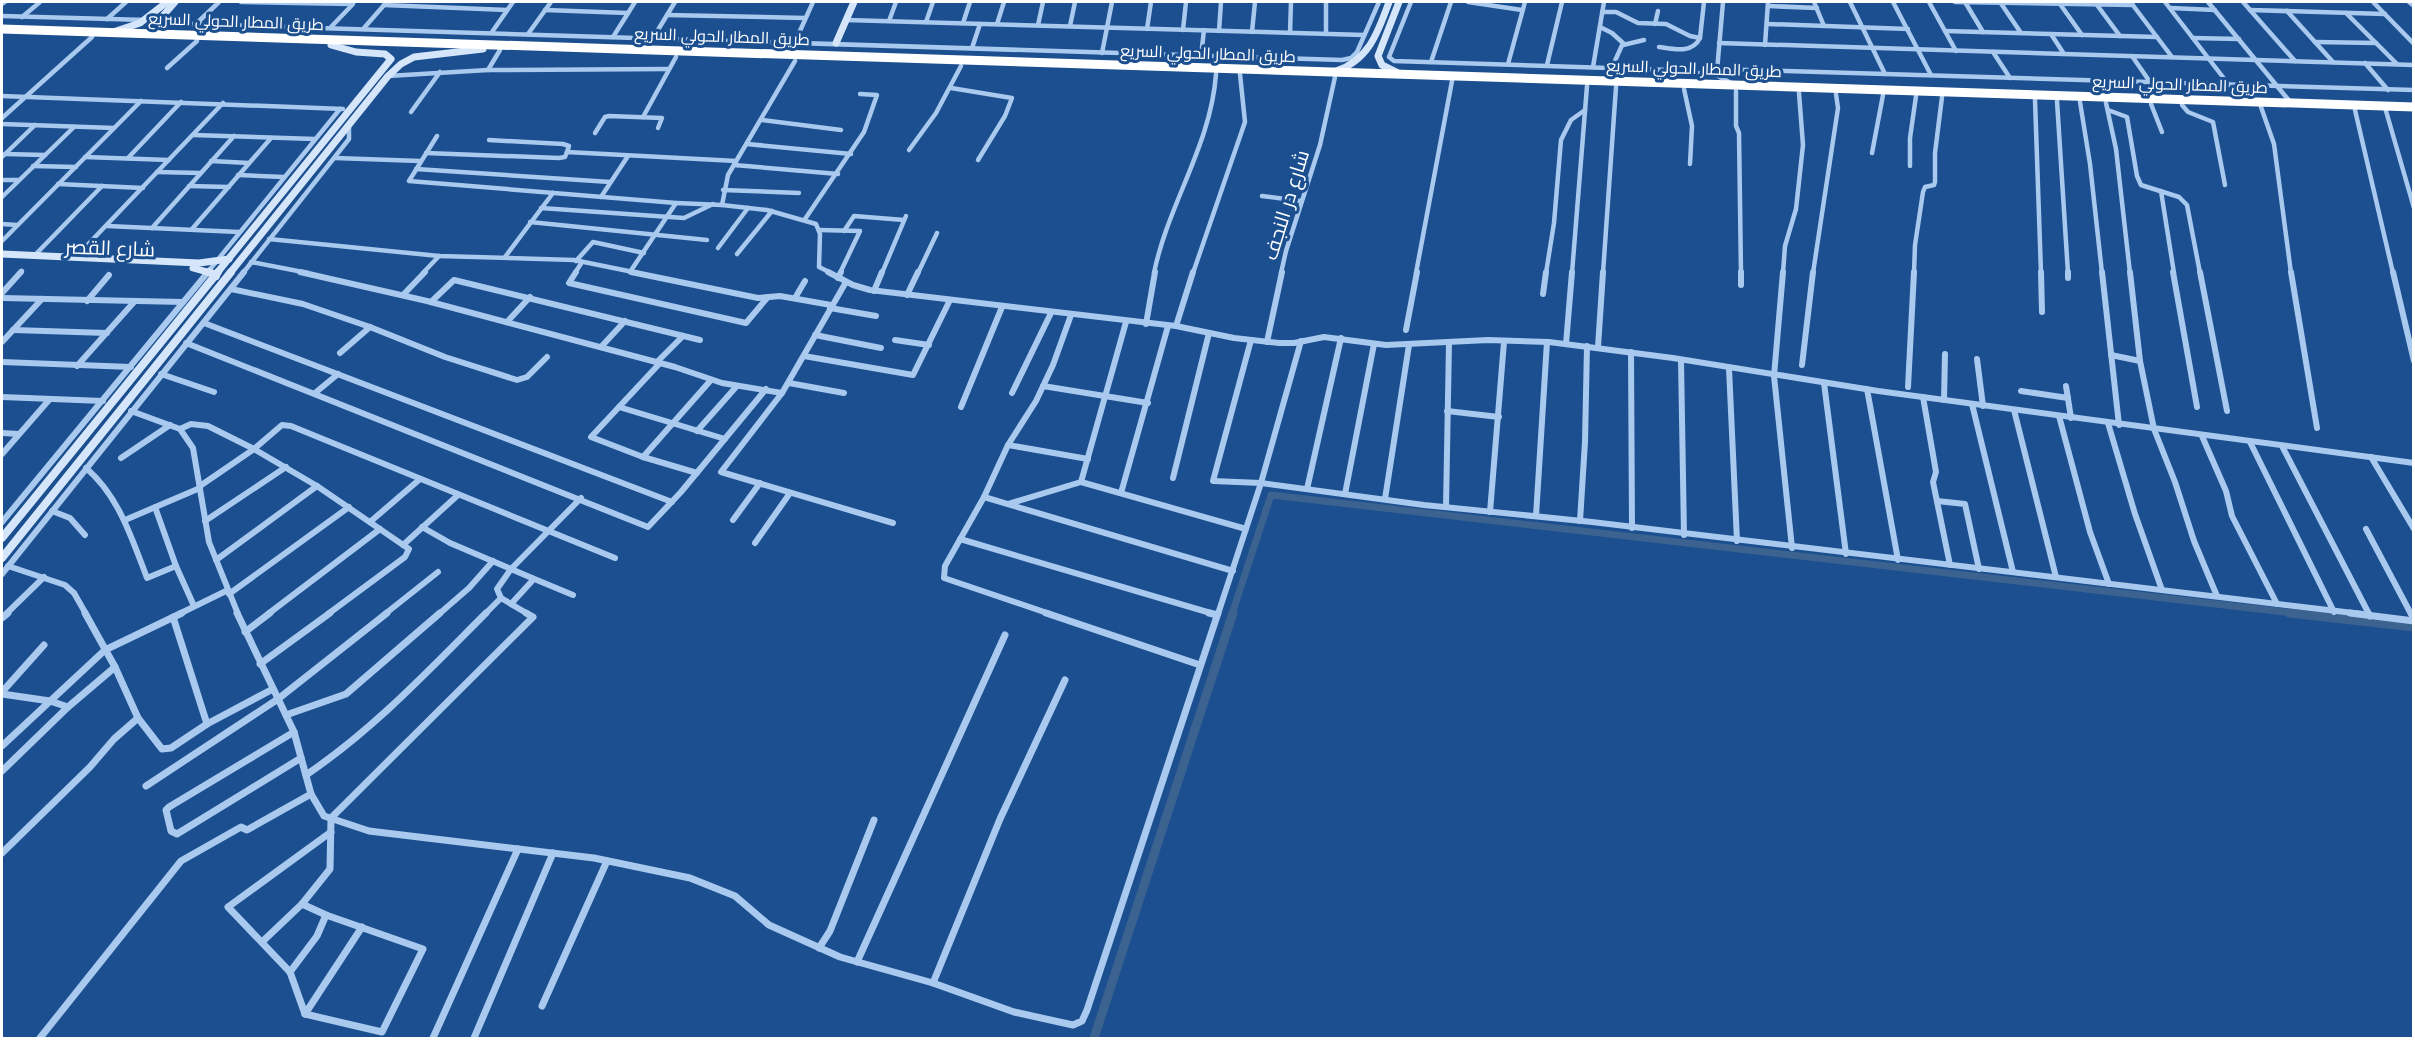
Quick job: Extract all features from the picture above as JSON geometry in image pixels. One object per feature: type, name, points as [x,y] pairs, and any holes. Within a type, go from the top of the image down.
[{"type":"highway","name":"طريق المطار الحولي السريع","points":[[2,28],[717,55],[795,61],[1216,74],[1398,73],[1702,83],[1799,93],[2035,100],[2107,106],[2129,100]]},
{"type":"highway","name":"طريق المطار الحولي السريع","points":[[2,34],[676,57],[692,54]]},
{"type":"highway","points":[[860,55],[866,45]]},
{"type":"highway","points":[[895,57],[912,46]]},
{"type":"highway","name":"طريق المطار الحولي السريع","points":[[717,55],[860,55],[1587,86],[1737,88],[2129,100],[2182,105],[2414,112]]},
{"type":"highway","name":"طريق المطار الحولي السريع","points":[[2153,102],[2414,107]]},
{"type":"street","points":[[21,17],[40,2]]},
{"type":"street","points":[[107,19],[126,2]]},
{"type":"street","points":[[110,32],[128,28],[146,20],[167,2]]},
{"type":"street","points":[[165,34],[157,30],[158,23],[161,16],[175,2]]},
{"type":"street","points":[[198,23],[219,2]]},
{"type":"street","points":[[242,2],[354,3]]},
{"type":"street","points":[[492,33],[513,2]]},
{"type":"street","points":[[528,34],[551,2]]},
{"type":"street","points":[[613,37],[635,2]]},
{"type":"street","points":[[653,38],[675,2]]},
{"type":"street","points":[[795,42],[813,2]]},
{"type":"street","points":[[833,43],[848,2]]},
{"type":"street","points":[[833,43],[854,2]]},
{"type":"street","points":[[889,21],[896,2]]},
{"type":"street","points":[[926,22],[933,2]]},
{"type":"street","points":[[963,23],[970,2]]},
{"type":"street","points":[[997,24],[1004,2]]},
{"type":"street","points":[[1038,25],[1043,2]]},
{"type":"street","points":[[1070,26],[1075,2]]},
{"type":"street","points":[[1102,53],[1112,2]]},
{"type":"street","points":[[1147,29],[1150,2]]},
{"type":"street","points":[[1183,30],[1186,2]]},
{"type":"street","points":[[1219,31],[1221,2]]},
{"type":"street","points":[[1252,32],[1255,2]]},
{"type":"street","points":[[1290,33],[1291,2]]},
{"type":"street","points":[[1326,2],[1326,34]]},
{"type":"street","points":[[1398,73],[1384,67],[1379,60],[1379,54],[1399,2]]},
{"type":"street","points":[[1411,2],[1389,58],[1394,61],[1547,65],[1716,75],[1737,88],[1741,285]]},
{"type":"street","points":[[1431,62],[1451,2]]},
{"type":"street","points":[[1468,2],[1522,10]]},
{"type":"street","points":[[1508,64],[1524,2]]},
{"type":"street","points":[[1547,65],[1562,2]]},
{"type":"street","points":[[1593,67],[1604,2],[1596,2]]},
{"type":"street","points":[[1659,47],[1684,50],[1697,44],[1700,38],[1704,2]]},
{"type":"street","points":[[1716,75],[1724,2]]},
{"type":"street","points":[[1814,2],[1824,26]]},
{"type":"street","points":[[1850,2],[1885,74]]},
{"type":"street","points":[[1893,2],[1931,75]]},
{"type":"street","points":[[1929,2],[1956,51]]},
{"type":"street","points":[[1954,2],[2131,3],[2172,57]]},
{"type":"street","points":[[1965,2],[1983,32]]},
{"type":"street","points":[[2165,2],[2229,85]]},
{"type":"street","points":[[2208,2],[2291,103]]},
{"type":"street","points":[[2242,2],[2295,61]]},
{"type":"street","points":[[2373,2],[2414,44]]},
{"type":"street","points":[[2409,2],[2414,6]]},
{"type":"street","points":[[331,27],[354,3]]},
{"type":"street","points":[[364,28],[386,3],[507,10]]},
{"type":"street","points":[[2001,3],[2020,33]]},
{"type":"street","points":[[158,23],[1342,60],[1354,55],[1378,4],[1388,4],[1366,53],[1356,64],[1334,75]]},
{"type":"street","points":[[1766,45],[1768,4],[1817,8]]},
{"type":"street","points":[[2060,4],[2082,35]]},
{"type":"street","points":[[2097,4],[2120,36]]},
{"type":"street","points":[[2170,8],[2215,10]]},
{"type":"street","points":[[545,10],[628,13]]},
{"type":"street","points":[[2250,10],[2385,14]]},
{"type":"street","points":[[1655,24],[1659,11]]},
{"type":"street","points":[[2287,11],[2333,62]]},
{"type":"street","points":[[1602,12],[1616,12],[1638,23],[1666,24],[1690,36],[1700,38]]},
{"type":"street","points":[[2346,12],[2397,64]]},
{"type":"street","points":[[667,15],[805,18]]},
{"type":"street","points":[[2,16],[146,20]]},
{"type":"street","points":[[1392,18],[1404,20]]},
{"type":"street","points":[[846,20],[1364,36]]},
{"type":"street","points":[[972,48],[980,24]]},
{"type":"street","points":[[1768,24],[1908,29]]},
{"type":"street","points":[[1600,27],[1617,36],[1623,45]]},
{"type":"street","points":[[1201,56],[1204,30]]},
{"type":"street","points":[[1945,31],[2157,37]]},
{"type":"street","points":[[2051,34],[2064,54]]},
{"type":"street","points":[[2,118],[92,38]]},
{"type":"street","points":[[1374,38],[1384,39]]},
{"type":"street","points":[[2193,38],[2239,39]]},
{"type":"street","points":[[1623,45],[1644,40]]},
{"type":"street","points":[[167,68],[178,61],[187,48],[196,41]]},
{"type":"street","points":[[2315,42],[2376,43]]},
{"type":"street","points":[[1719,43],[2414,65]]},
{"type":"street","points":[[2,538],[352,110],[391,58],[388,55],[356,52],[331,45]]},
{"type":"street","points":[[1616,68],[1614,63],[1623,45]]},
{"type":"street","points":[[2,574],[66,494],[95,442],[388,76],[401,64],[414,57],[483,49]]},
{"type":"street","points":[[488,70],[500,50]]},
{"type":"street","points":[[1993,52],[2010,78]]},
{"type":"street","points":[[2132,56],[2150,82]]},
{"type":"street","points":[[643,117],[676,57]]},
{"type":"street","points":[[722,205],[723,190],[735,163],[795,61]]},
{"type":"street","points":[[2365,63],[2388,90]]},
{"type":"street","points":[[909,150],[936,113],[961,66]]},
{"type":"street","points":[[388,76],[488,70],[669,69]]},
{"type":"street","points":[[1717,69],[2414,90]]},
{"type":"street","points":[[411,112],[440,72]]},
{"type":"street","points":[[1146,324],[1157,260],[1167,226],[1210,119],[1216,92],[1216,74]]},
{"type":"street","points":[[1176,326],[1208,224],[1245,122],[1240,74]]},
{"type":"street","name":"شارع در النجف","points":[[1267,342],[1286,251],[1320,146],[1334,75]]},
{"type":"street","points":[[1702,83],[1716,75]]},
{"type":"street","points":[[1406,330],[1452,81]]},
{"type":"street","points":[[1566,344],[1587,86]]},
{"type":"street","points":[[1598,347],[1616,87]]},
{"type":"street","points":[[951,88],[1012,98],[1005,116],[978,160]]},
{"type":"street","points":[[1684,89],[1692,133],[1690,164]]},
{"type":"street","points":[[1792,548],[1774,376],[1785,246],[1796,209],[1803,145],[1799,93]]},
{"type":"street","points":[[804,219],[838,174],[864,132],[877,95],[860,94]]},
{"type":"street","points":[[1802,365],[1838,108],[1836,94]]},
{"type":"street","points":[[1872,153],[1883,95]]},
{"type":"street","points":[[2,96],[223,103],[352,110]]},
{"type":"street","points":[[1910,166],[1910,138],[1916,96]]},
{"type":"street","points":[[1908,387],[1915,245],[1923,192],[1925,187],[1934,185],[1935,182],[1934,162],[1941,124],[1942,97]]},
{"type":"street","points":[[2035,100],[2039,166],[2042,312]]},
{"type":"street","points":[[2,241],[141,101]]},
{"type":"street","points":[[2057,101],[2068,278]]},
{"type":"street","points":[[128,158],[181,102]]},
{"type":"street","points":[[2080,102],[2090,164],[2119,424]]},
{"type":"street","points":[[2153,102],[2162,132]]},
{"type":"street","points":[[75,258],[223,103]]},
{"type":"street","points":[[2182,105],[2188,112],[2213,122],[2225,185]]},
{"type":"street","points":[[2107,106],[2127,117],[2138,181],[2144,187],[2179,197],[2187,205],[2227,411]]},
{"type":"street","points":[[2107,106],[2116,149],[2140,361],[2154,429],[2175,482],[2194,541],[2217,596]]},
{"type":"street","points":[[2262,107],[2274,144],[2290,265],[2317,428]]},
{"type":"street","points":[[2,520],[131,367],[340,109]]},
{"type":"street","points":[[1543,294],[1556,204],[1561,140],[1571,120],[1585,110]]},
{"type":"street","points":[[2355,110],[2414,361]]},
{"type":"street","points":[[2386,111],[2414,208]]},
{"type":"street","points":[[595,133],[607,116],[663,118],[658,128]]},
{"type":"street","points":[[762,120],[841,130]]},
{"type":"street","points":[[2,124],[114,128]]},
{"type":"street","points":[[3,155],[35,125]]},
{"type":"street","points":[[2,558],[53,493],[131,411],[225,297],[250,262],[349,139],[349,126]]},
{"type":"street","points":[[2,197],[74,127]]},
{"type":"street","points":[[193,135],[315,139]]},
{"type":"street","points":[[152,228],[234,136]]},
{"type":"street","points":[[437,136],[409,179],[412,182],[676,204],[688,201],[772,211],[816,224],[820,230],[818,264],[822,270],[846,282],[874,291],[1176,326],[1267,342],[1341,338],[1374,344],[1547,342],[1598,347],[1774,376],[1983,406],[2414,463]]},
{"type":"street","points":[[192,229],[271,138]]},
{"type":"street","points":[[426,153],[559,158],[565,157],[569,146],[489,140]]},
{"type":"street","points":[[747,144],[851,154]]},
{"type":"street","points":[[567,152],[735,163],[838,174]]},
{"type":"street","points":[[3,155],[45,155]]},
{"type":"street","points":[[313,157],[325,156]]},
{"type":"street","points":[[601,197],[628,156]]},
{"type":"street","points":[[86,157],[169,160]]},
{"type":"street","points":[[335,158],[420,161]]},
{"type":"street","points":[[211,161],[249,163]]},
{"type":"street","points":[[33,166],[76,167]]},
{"type":"street","points":[[302,170],[309,168],[314,170]]},
{"type":"street","points":[[416,169],[610,182]]},
{"type":"street","points":[[158,172],[200,173]]},
{"type":"street","points":[[238,176],[284,177]]},
{"type":"street","points":[[2,180],[19,180]]},
{"type":"street","points":[[58,184],[143,188]]},
{"type":"street","points":[[34,256],[102,186]]},
{"type":"street","points":[[189,186],[229,187]]},
{"type":"street","points":[[723,190],[799,193]]},
{"type":"street","points":[[2161,191],[2187,359],[2197,407]]},
{"type":"street","points":[[505,257],[553,194]]},
{"type":"street","points":[[1262,196],[1301,201]]},
{"type":"street","points":[[630,272],[676,204]]},
{"type":"street","points":[[541,208],[666,219],[684,218],[712,204]]},
{"type":"street","points":[[718,248],[748,208]]},
{"type":"street","points":[[737,254],[772,211]]},
{"type":"street","points":[[844,231],[854,216],[905,218],[874,291]]},
{"type":"street","points":[[530,222],[707,240]]},
{"type":"street","points":[[2,225],[17,225]]},
{"type":"street","points":[[107,226],[239,232]]},
{"type":"street","points":[[820,230],[860,231],[838,278]]},
{"type":"street","points":[[907,295],[937,233]]},
{"type":"street","points":[[269,239],[439,255],[579,262],[758,298],[780,296],[795,298],[876,316]]},
{"type":"street","points":[[644,253],[593,242],[579,262],[569,283],[746,323],[767,298]]},
{"type":"street","points":[[2,254],[215,262],[229,259]]},
{"type":"street","points":[[403,295],[439,255]]},
{"type":"street","name":"شارع القصر","points":[[2,261],[191,268],[208,271],[216,276]]},
{"type":"street","points":[[250,262],[403,295],[659,362],[736,387],[766,389],[782,393]]},
{"type":"street","points":[[2,293],[22,271]]},
{"type":"street","points":[[87,301],[109,275]]},
{"type":"street","points":[[430,302],[454,280],[699,340]]},
{"type":"street","points":[[795,298],[805,281]]},
{"type":"street","points":[[846,282],[789,383],[758,427],[721,472],[893,523]]},
{"type":"street","points":[[231,289],[303,304],[370,327],[445,357],[516,380],[527,377],[547,357]]},
{"type":"street","points":[[2,297],[183,302]]},
{"type":"street","points":[[212,297],[225,297]]},
{"type":"street","points":[[507,322],[530,297]]},
{"type":"street","points":[[2,342],[42,299]]},
{"type":"street","points":[[804,356],[913,375],[950,300]]},
{"type":"street","points":[[77,366],[134,302]]},
{"type":"street","points":[[961,407],[1002,307]]},
{"type":"street","points":[[1011,393],[1033,354],[1051,313]]},
{"type":"street","points":[[1071,315],[1043,386],[1021,427],[1008,445],[984,497],[942,573],[944,578],[950,582],[1007,598],[1200,665]]},
{"type":"street","points":[[601,347],[625,321]]},
{"type":"street","points":[[1081,482],[1126,321]]},
{"type":"street","points":[[204,323],[672,502]]},
{"type":"street","points":[[177,325],[182,328],[189,326]]},
{"type":"street","points":[[1120,493],[1148,403],[1168,326]]},
{"type":"street","points":[[340,353],[370,327]]},
{"type":"street","points":[[13,330],[107,333]]},
{"type":"street","points":[[1173,478],[1209,333]]},
{"type":"street","points":[[815,335],[881,348]]},
{"type":"street","points":[[683,336],[591,437],[643,457],[697,473]]},
{"type":"street","points":[[164,340],[172,338],[177,341]]},
{"type":"street","points":[[1306,489],[1341,338]]},
{"type":"street","points":[[895,340],[929,345]]},
{"type":"street","points":[[1251,340],[1213,481],[1262,483],[1446,507],[2414,620]]},
{"type":"street","points":[[131,411],[180,429],[194,448],[209,542],[245,632],[294,732],[311,794],[324,816],[369,831],[607,861],[690,878],[735,896],[769,925],[819,948],[857,962],[933,983],[1014,1012],[1073,1025],[1082,1021],[1233,571],[1262,483],[1301,341]]},
{"type":"street","points":[[1490,512],[1504,342]]},
{"type":"street","points":[[1536,516],[1547,342]]},
{"type":"street","points":[[186,343],[648,527],[697,473],[766,389]]},
{"type":"street","points":[[1446,507],[1449,343]]},
{"type":"street","points":[[1345,494],[1374,344]]},
{"type":"street","points":[[1385,499],[1409,345]]},
{"type":"street","points":[[1580,521],[1585,442],[1587,346]]},
{"type":"street","points":[[1631,352],[1632,528]]},
{"type":"street","points":[[1944,400],[1945,354]]},
{"type":"street","points":[[2111,355],[2140,361]]},
{"type":"street","points":[[1977,359],[1983,406]]},
{"type":"street","points":[[1681,360],[1684,535]]},
{"type":"street","points":[[2,362],[131,367]]},
{"type":"street","points":[[1729,368],[1737,541]]},
{"type":"street","points":[[161,374],[214,392]]},
{"type":"street","points":[[315,393],[338,374]]},
{"type":"street","points":[[643,457],[711,380]]},
{"type":"street","points":[[789,383],[844,393]]},
{"type":"street","points":[[1824,383],[1846,554]]},
{"type":"street","points":[[1043,386],[1148,403]]},
{"type":"street","points":[[2067,386],[2071,418]]},
{"type":"street","points":[[698,431],[736,387]]},
{"type":"street","points":[[1867,389],[1881,481],[1898,560]]},
{"type":"street","points":[[2021,391],[2068,398]]},
{"type":"street","points":[[2,397],[103,401]]},
{"type":"street","points":[[1923,397],[1936,472],[1933,483],[1950,566]]},
{"type":"street","points":[[2,454],[49,400]]},
{"type":"street","points":[[1972,404],[2013,572]]},
{"type":"street","points":[[619,407],[725,439]]},
{"type":"street","points":[[2014,410],[2056,577]]},
{"type":"street","points":[[1447,411],[1499,417]]},
{"type":"street","points":[[2059,416],[2090,532],[2109,584]]},
{"type":"street","points":[[2108,423],[2135,514],[2162,590]]},
{"type":"street","points":[[180,429],[191,424],[208,426],[254,449],[317,486],[409,549],[405,557],[260,664]]},
{"type":"street","points":[[122,458],[170,425]]},
{"type":"street","points":[[125,519],[200,487],[282,426],[291,426],[615,558]]},
{"type":"street","points":[[2,433],[19,434]]},
{"type":"street","points":[[2202,436],[2226,491],[2232,516],[2277,604]]},
{"type":"street","points":[[80,442],[84,445],[95,442]]},
{"type":"street","points":[[2250,442],[2334,612]]},
{"type":"street","points":[[1008,445],[1088,459]]},
{"type":"street","points":[[2282,446],[2370,616]]},
{"type":"street","points":[[2371,457],[2414,529]]},
{"type":"street","points":[[63,462],[72,459],[99,478],[125,519],[147,578],[176,566]]},
{"type":"street","points":[[205,521],[286,467]]},
{"type":"street","points":[[370,522],[420,479]]},
{"type":"street","points":[[1007,504],[1081,482],[1246,529]]},
{"type":"street","points":[[733,520],[760,483]]},
{"type":"street","points":[[216,560],[317,486]]},
{"type":"street","points":[[53,493],[66,494]]},
{"type":"street","points":[[755,543],[790,493]]},
{"type":"street","points":[[403,545],[458,495]]},
{"type":"street","points":[[984,497],[1233,571]]},
{"type":"street","points":[[262,942],[302,904],[330,869],[331,818],[533,617],[501,597],[497,589],[511,569],[580,498]]},
{"type":"street","points":[[1937,501],[1965,504],[1979,568]]},
{"type":"street","points":[[155,507],[176,566],[194,606]]},
{"type":"street","points":[[2,746],[105,650],[194,606],[229,592],[349,507]]},
{"type":"street","points":[[52,511],[70,518],[85,535]]},
{"type":"street","points":[[422,528],[450,543],[573,595]]},
{"type":"street","points":[[245,632],[380,529]]},
{"type":"street","points":[[2366,529],[2414,620]]},
{"type":"street","points":[[960,539],[1217,615]]},
{"type":"street","points":[[286,716],[346,694],[469,588],[493,561]]},
{"type":"street","points":[[8,566],[66,585],[74,593],[115,667],[138,718],[162,749],[171,747],[207,724],[273,689]]},
{"type":"street","points":[[146,786],[278,699],[438,572]]},
{"type":"street","points":[[2,618],[44,577]]},
{"type":"street","points":[[511,604],[532,581],[532,578]]},
{"type":"street","points":[[306,775],[339,754],[367,730],[501,597]]},
{"type":"street","points":[[173,616],[207,724]]},
{"type":"street","points":[[857,962],[1005,635]]},
{"type":"street","points":[[2,693],[44,645]]},
{"type":"street","points":[[2,771],[68,707],[115,667]]},
{"type":"street","points":[[933,983],[1000,819],[1065,680]]},
{"type":"street","points":[[2,693],[50,701],[68,707]]},
{"type":"street","points":[[2,853],[90,766],[114,739],[138,718]]},
{"type":"street","points":[[294,732],[168,807],[166,810],[171,831],[177,834],[301,758]]},
{"type":"street","points":[[40,1038],[181,861],[241,827],[247,830],[311,794]]},
{"type":"street","points":[[819,948],[830,931],[874,820]]},
{"type":"street","points":[[305,1014],[290,972],[228,907],[330,832]]},
{"type":"street","points":[[433,1038],[518,849]]},
{"type":"street","points":[[474,1038],[553,854]]},
{"type":"street","points":[[542,1006],[607,861]]},
{"type":"street","points":[[302,904],[326,915],[423,949],[382,1032],[305,1014]]},
{"type":"street","points":[[290,972],[317,936],[326,915]]},
{"type":"street","points":[[305,1014],[362,927]]},
{"type":"waterway","points":[[1232,614],[1271,495],[2302,614]]},
{"type":"waterway","points":[[1094,1038],[1233,613]]},
{"type":"waterway","points":[[2289,613],[2414,627]]}]
